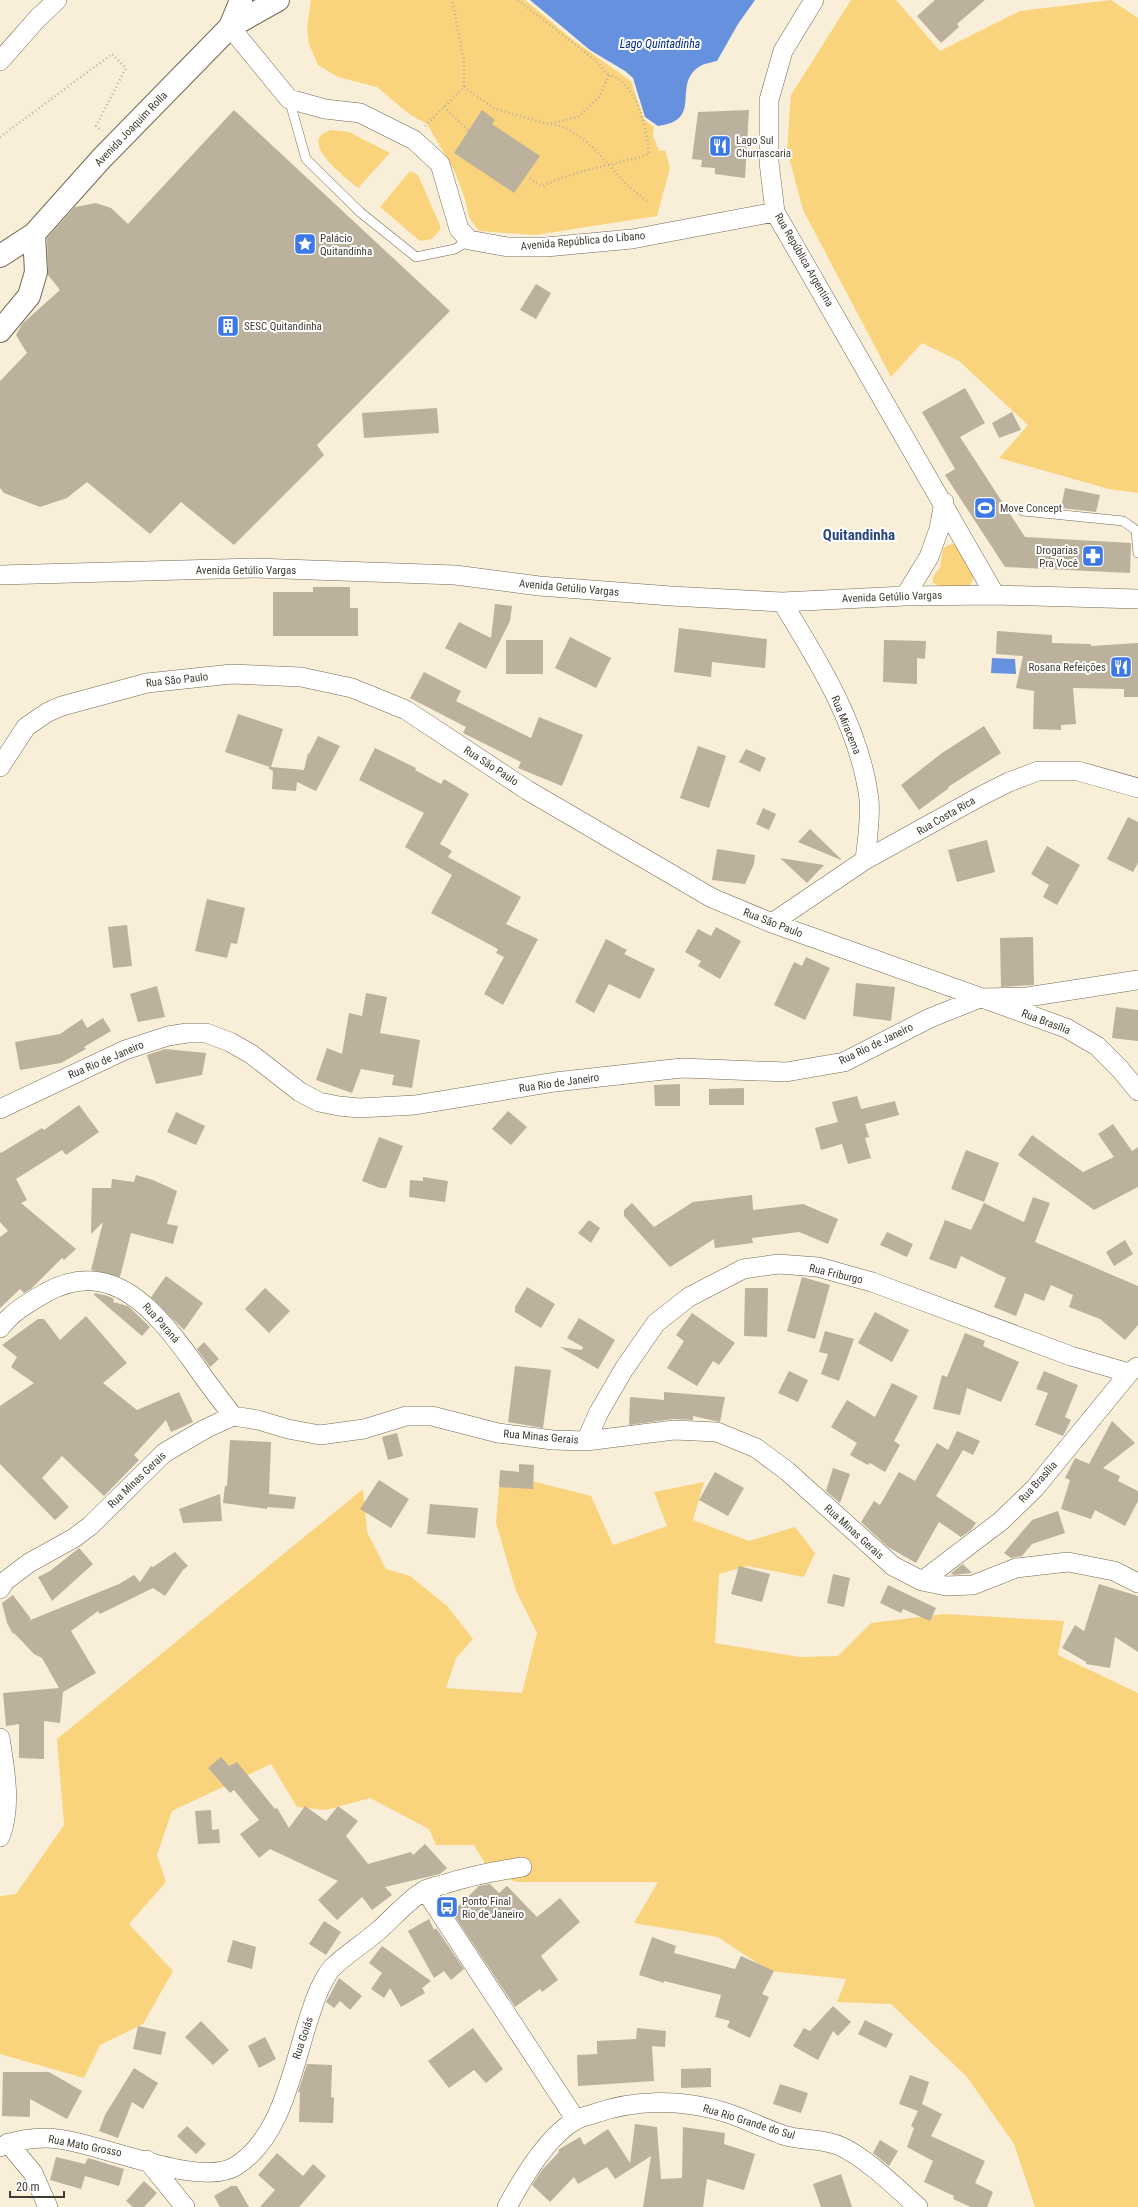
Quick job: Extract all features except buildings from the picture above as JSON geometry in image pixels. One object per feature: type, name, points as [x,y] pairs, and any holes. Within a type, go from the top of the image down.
[{"type":"street","points":[[0,61],[37,19],[57,0]]},
{"type":"street","name":"Avenida Joaquim Rolla","points":[[230,27],[241,0]]},
{"type":"street","name":"Avenida Joaquim Rolla","points":[[0,256],[34,234],[116,144],[230,27],[278,0]]},
{"type":"street","name":"Rua República Argentina","points":[[814,0],[783,51],[769,100],[769,162],[775,212],[944,502],[995,595]]},
{"type":"street","points":[[230,27],[289,99],[325,110],[360,113],[414,140],[440,164],[459,229],[469,240]]},
{"type":"street","name":"Avenida República do Líbano","points":[[469,240],[508,247],[546,247],[632,239],[775,212]]},
{"type":"street","points":[[0,331],[29,296],[36,272],[34,234]]},
{"type":"street","points":[[905,596],[930,557],[939,529],[944,502]]},
{"type":"street","name":"Avenida Getúlio Vargas","points":[[0,575],[255,568],[455,575],[539,586],[671,596],[782,602],[905,596],[995,595],[1138,599]]},
{"type":"street","name":"Rua Miracema","points":[[782,602],[819,661],[846,722],[862,764],[869,801],[865,860]]},
{"type":"street","name":"Rua São Paulo","points":[[0,767],[26,727],[42,716],[62,706],[147,683],[232,674],[301,677],[352,688],[406,710],[527,790],[712,898],[772,923],[980,998]]},
{"type":"street","name":"Rua Costa Rica","points":[[772,923],[865,860],[981,796],[1009,782],[1038,771],[1078,771],[1138,788]]},
{"type":"street","name":"Rua Rio de Janeiro","points":[[0,1109],[125,1050],[168,1036],[187,1033],[206,1033],[230,1042],[251,1054],[300,1092],[319,1102],[339,1106],[366,1107],[415,1105],[555,1082],[682,1068],[794,1071],[844,1062],[930,1018],[980,998],[1027,997],[1138,980]]},
{"type":"street","name":"Rua Brasília","points":[[980,998],[1066,1028],[1097,1046],[1120,1069],[1138,1091]]},
{"type":"street","name":"Rua Friburgo","points":[[586,1441],[603,1406],[624,1369],[656,1323],[689,1297],[743,1269],[778,1264],[818,1267],[872,1282],[1071,1356],[1134,1370]]},
{"type":"street","name":"Rua Paraná","points":[[0,1328],[10,1315],[53,1289],[70,1283],[86,1282],[118,1288],[131,1294],[155,1314],[233,1416]]},
{"type":"street","name":"Rua Brasília","points":[[922,1581],[1001,1521],[1035,1488],[1134,1370]]},
{"type":"street","name":"Rua Minas Gerais","points":[[0,1590],[6,1581],[29,1563],[74,1538],[90,1526],[164,1453],[205,1429],[233,1416],[258,1420],[288,1429],[320,1435],[364,1429],[406,1416],[432,1416],[498,1433],[553,1440],[586,1441],[674,1430],[717,1432],[756,1448],[787,1471],[893,1566],[922,1581],[946,1586],[973,1585],[1016,1568],[1068,1562],[1114,1571],[1138,1583]]},
{"type":"street","points":[[0,1738],[7,1808],[5,1823],[0,1837]]},
{"type":"street","name":"Rua Goiás","points":[[187,2170],[212,2172],[224,2171],[247,2158],[266,2135],[281,2106],[310,2015],[320,1988],[330,1969],[425,1890],[484,1873],[522,1867]]},
{"type":"street","points":[[425,1890],[576,2120]]},
{"type":"street","name":"Rua Rio Grande do Sul","points":[[507,2207],[531,2168],[555,2136],[576,2120],[610,2108],[635,2103],[656,2102],[691,2105],[723,2112],[784,2135],[839,2145],[863,2162],[918,2207]]},
{"type":"street","name":"Rua Mato Grosso","points":[[4,2145],[48,2138],[102,2147],[187,2170]]},
{"type":"street","points":[[4,2145],[33,2173],[48,2207]]},
{"type":"street","points":[[147,2160],[185,2207]]},
{"type":"lane","points":[[289,99],[306,159],[360,212],[416,257],[455,249],[469,240]]},
{"type":"lane","points":[[1023,511],[1123,520],[1136,530],[1138,553]]},
{"type":"path","points":[[427,124],[464,87],[464,61],[452,0]]},
{"type":"path","points":[[518,0],[595,60],[609,75],[618,77],[633,94],[648,137],[649,154],[630,160],[576,172],[543,186],[527,177]]},
{"type":"path","points":[[0,137],[112,54],[126,68],[96,126],[116,144]]},
{"type":"path","points":[[548,124],[578,117],[598,97],[609,75]]},
{"type":"path","points":[[464,87],[495,109],[548,124],[564,126],[581,138],[626,185],[649,203]]},
{"type":"path","points":[[444,107],[470,131]]},
{"type":"shaded area","points":[[311,0],[525,0],[573,40],[631,81],[644,119],[654,127],[653,136],[659,151],[665,150],[670,168],[657,216],[535,235],[479,231],[469,217],[465,199],[455,172],[427,124],[409,114],[377,87],[338,77],[318,65],[309,44],[307,29]]},
{"type":"shaded area","points":[[851,0],[896,0],[940,51],[1020,11],[1111,0],[1138,18],[1138,493],[1109,489],[999,458],[1028,425],[959,361],[922,343],[891,377],[803,210],[787,150],[791,95]]},
{"type":"shaded area","points":[[332,130],[349,132],[390,153],[358,188],[334,168],[320,150],[318,141],[322,135]]},
{"type":"shaded area","points":[[410,171],[418,175],[440,225],[440,230],[432,239],[420,241],[380,207]]},
{"type":"shaded area","points":[[954,544],[967,558],[973,570],[972,581],[969,586],[939,586],[933,583],[933,577],[940,567],[943,549],[948,545]]},
{"type":"shaded area","points":[[500,1473],[591,1496],[613,1545],[667,1526],[654,1492],[704,1482],[693,1520],[749,1541],[795,1527],[815,1553],[804,1577],[748,1566],[719,1574],[715,1643],[799,1657],[838,1656],[871,1623],[944,1614],[1064,1621],[1058,1655],[1138,1693],[1138,2207],[1035,2207],[1014,2144],[967,2077],[891,2004],[837,2002],[846,1979],[769,1971],[718,1937],[634,1923],[658,1882],[517,1882],[490,1872],[474,1845],[436,1845],[429,1829],[370,1798],[326,1810],[297,1807],[271,1764],[172,1811],[157,1855],[166,1882],[129,1924],[173,1971],[143,2024],[100,2045],[84,2078],[0,2054],[0,1896],[16,1894],[64,1825],[57,1739],[363,1489],[367,1532],[386,1569],[410,1576],[447,1606],[473,1639],[456,1658],[446,1688],[522,1693],[537,1633],[516,1591],[496,1523]]},
{"type":"water","name":"Lago Quintadinha","points":[[530,0],[755,0],[738,24],[717,61],[702,65],[693,73],[688,81],[684,109],[680,116],[672,122],[658,126],[645,117],[633,78],[625,71],[590,50]]},
{"type":"water","points":[[992,658],[1015,659],[1016,674],[991,673]]},
{"type":"place","name":"Lago Sul Churrascaria","points":[[720,146]]},
{"type":"place","name":"Palácio Quitandinha","points":[[305,244]]},
{"type":"place","name":"SESC Quitandinha","points":[[228,326]]},
{"type":"place","name":"Move Concept","points":[[985,508]]},
{"type":"place","name":"Drogarias Pra Você","points":[[1093,556]]},
{"type":"place","name":"Rosana Refeições","points":[[1121,667]]},
{"type":"place","name":"Ponto Final Rio de Janeiro","points":[[447,1907]]},
{"type":"district","name":"Quitandinha","points":[[859,535]]}]
